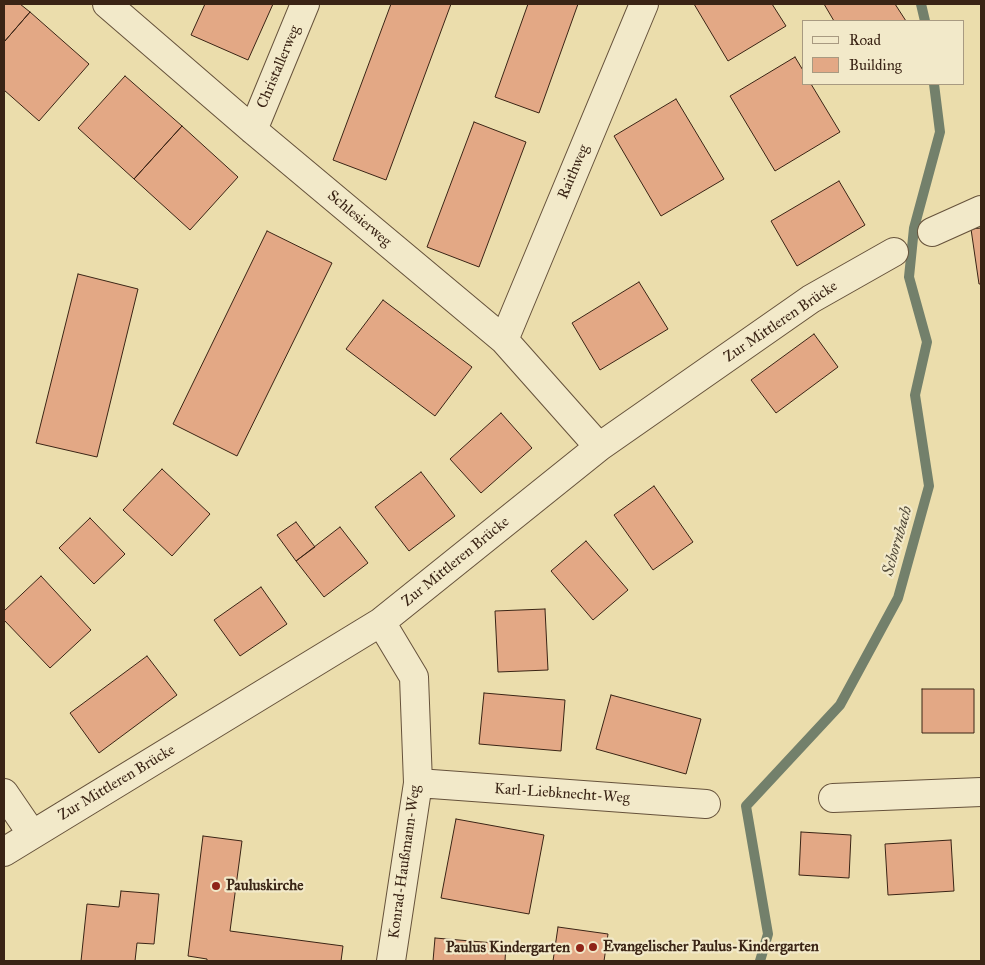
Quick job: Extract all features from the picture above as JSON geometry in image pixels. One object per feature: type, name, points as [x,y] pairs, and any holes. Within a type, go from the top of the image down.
[{"type":"street","name":"Schlesierweg","points":[[107,4],[253,130],[504,340],[599,447]]},
{"type":"street","name":"Christallerweg","points":[[253,130],[305,4]]},
{"type":"street","name":"Raithweg","points":[[504,340],[644,4]]},
{"type":"street","points":[[932,232],[981,210]]},
{"type":"street","name":"Zur Mittleren Brücke","points":[[4,852],[381,622],[599,447],[811,299],[894,252]]},
{"type":"street","name":"Konrad-Haußmann-Weg","points":[[381,622],[414,677],[418,783],[390,961]]},
{"type":"street","name":"Karl-Liebknecht-Weg","points":[[418,783],[706,804]]},
{"type":"street","points":[[833,798],[981,792]]},
{"type":"street","points":[[4,793],[32,834]]},
{"type":"building","points":[[4,4],[20,4],[30,12],[4,42]]},
{"type":"building","points":[[205,4],[273,4],[248,60],[191,35]]},
{"type":"building","points":[[391,4],[451,4],[386,180],[333,160]]},
{"type":"building","points":[[528,4],[578,4],[539,113],[495,97]]},
{"type":"building","points":[[694,4],[772,4],[786,26],[728,61]]},
{"type":"building","points":[[824,4],[895,4],[905,20],[833,20]]},
{"type":"building","points":[[30,12],[89,64],[39,121],[4,90],[4,42]]},
{"type":"building","points":[[795,57],[802,69],[802,85],[812,85],[840,132],[775,171],[730,96]]},
{"type":"building","points":[[125,76],[182,126],[134,179],[78,128]]},
{"type":"building","points":[[676,99],[724,179],[661,216],[614,136]]},
{"type":"building","points":[[474,122],[526,142],[479,267],[427,247]]},
{"type":"building","points":[[182,126],[238,177],[190,230],[134,179]]},
{"type":"building","points":[[839,181],[865,225],[797,266],[771,221]]},
{"type":"building","points":[[981,228],[981,284],[979,284],[971,229]]},
{"type":"building","points":[[267,231],[332,263],[237,456],[173,424]]},
{"type":"building","points":[[78,274],[138,289],[97,457],[36,443]]},
{"type":"building","points":[[639,282],[668,329],[600,370],[572,323]]},
{"type":"building","points":[[383,300],[472,367],[435,416],[346,349]]},
{"type":"building","points":[[814,334],[838,367],[776,413],[751,380]]},
{"type":"building","points":[[501,413],[532,448],[481,493],[450,459]]},
{"type":"building","points":[[162,469],[210,514],[172,556],[123,510]]},
{"type":"building","points":[[421,472],[455,516],[409,551],[375,507]]},
{"type":"building","points":[[654,486],[693,542],[653,570],[614,515]]},
{"type":"building","points":[[90,518],[125,554],[94,584],[59,548]]},
{"type":"building","points":[[296,522],[315,547],[296,561],[277,535]]},
{"type":"building","points":[[340,527],[368,563],[324,597],[296,561]]},
{"type":"building","points":[[586,541],[628,590],[593,620],[551,571]]},
{"type":"building","points":[[41,576],[91,630],[50,668],[4,620],[4,611]]},
{"type":"building","points":[[261,587],[287,624],[240,656],[214,620]]},
{"type":"building","points":[[545,609],[548,670],[498,672],[495,611]]},
{"type":"building","points":[[147,656],[177,695],[99,753],[70,713]]},
{"type":"building","points":[[922,689],[974,689],[974,733],[922,733]]},
{"type":"building","points":[[484,693],[565,700],[561,751],[479,744]]},
{"type":"building","points":[[611,695],[701,719],[686,774],[596,749]]},
{"type":"building","points":[[456,819],[544,835],[529,914],[441,898]]},
{"type":"building","points":[[801,832],[851,835],[849,878],[799,875]]},
{"type":"building","name":"Pauluskirche","points":[[203,836],[242,841],[230,931],[343,946],[341,961],[207,961],[207,959],[188,956]]},
{"type":"building","points":[[951,840],[954,891],[888,895],[885,844]]},
{"type":"building","points":[[121,891],[159,894],[154,944],[137,943],[135,961],[81,961],[87,904],[119,907]]},
{"type":"building","name":"Paulus Kindergarten","points":[[558,927],[608,934],[604,961],[553,961]]},
{"type":"building","points":[[435,938],[506,944],[505,961],[433,961]]},
{"type":"waterway","name":"Schornbach","points":[[921,4],[925,20]]},
{"type":"waterway","name":"Schornbach","points":[[760,961],[768,934],[746,806],[840,705],[898,598],[929,486],[915,395],[927,342],[909,277],[914,228],[940,132],[934,85]]},
{"type":"place","name":"Pauluskirche","points":[[216,886]]},
{"type":"place","name":"Evangelischer Paulus-Kindergarten","points":[[593,947]]},
{"type":"place","name":"Paulus Kindergarten","points":[[580,948]]}]
